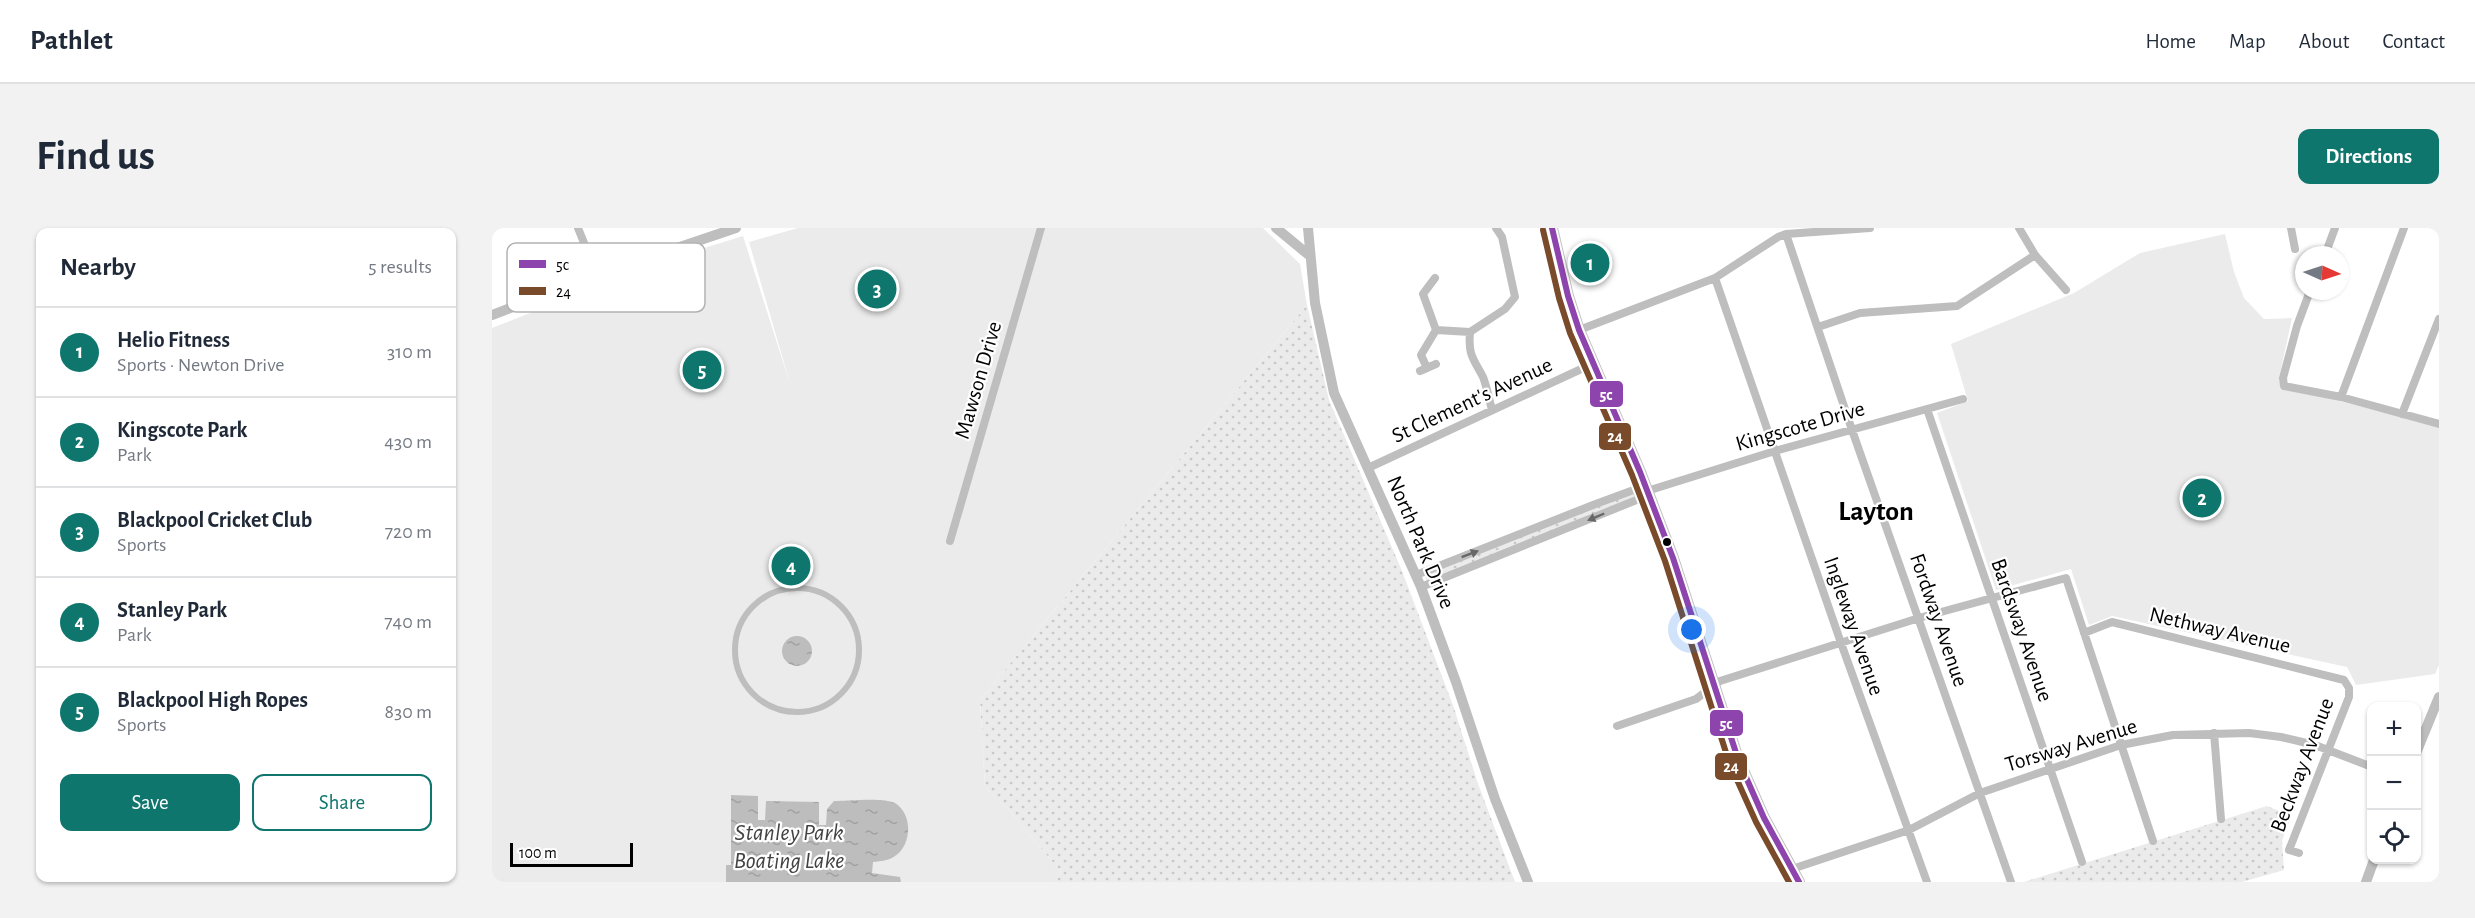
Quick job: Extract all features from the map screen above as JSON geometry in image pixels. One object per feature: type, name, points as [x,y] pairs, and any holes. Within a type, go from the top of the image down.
[{"type":"main road","points":[[1552,228],[1568,296],[1579,330],[1647,490],[1673,558],[1738,759],[1764,818],[1799,882]]},
{"type":"street","points":[[578,228],[584,243]]},
{"type":"street","points":[[677,243],[705,232],[736,228]]},
{"type":"street","name":"Mawson Drive","points":[[950,541],[1041,228]]},
{"type":"street","points":[[1276,228],[1310,256]]},
{"type":"street","name":"North Park Drive","points":[[1308,228],[1317,313],[1330,381],[1339,406],[1421,587],[1495,799],[1528,882]]},
{"type":"street","points":[[1436,330],[1470,332],[1505,309],[1515,297],[1502,237],[1496,228]]},
{"type":"street","points":[[1579,330],[1715,278],[1786,234],[1870,228]]},
{"type":"street","points":[[2019,228],[2035,255],[2066,290]]},
{"type":"street","points":[[2291,228],[2295,249]]},
{"type":"street","points":[[2329,246],[2336,228]]},
{"type":"street","points":[[2341,397],[2404,228]]},
{"type":"street","name":"Fordway Avenue","points":[[1786,234],[1852,430],[2011,882]]},
{"type":"street","points":[[1818,327],[1860,313],[1957,306],[2035,255]]},
{"type":"street","points":[[1435,278],[1419,295],[1436,330]]},
{"type":"street","name":"Ingleway Avenue","points":[[1715,278],[1841,643],[1927,882]]},
{"type":"street","points":[[2307,300],[2283,378],[2284,386],[2341,397],[2439,424]]},
{"type":"street","points":[[492,315],[507,309]]},
{"type":"street","points":[[2402,414],[2439,319]]},
{"type":"street","points":[[1428,368],[1421,355],[1436,330]]},
{"type":"street","points":[[1470,332],[1471,359],[1483,378],[1492,410]]},
{"type":"street","name":"St Clement's Avenue","points":[[1368,468],[1592,364]]},
{"type":"street","name":"Kingscote Drive","points":[[1647,490],[1775,451],[1963,399]]},
{"type":"street","name":"Bardsway Avenue","points":[[1927,409],[2082,862]]},
{"type":"street","points":[[1416,575],[1639,488],[1647,490],[1644,497],[1421,587]]},
{"type":"street","points":[[1617,726],[1696,699],[1719,681],[1919,618],[2066,578],[2153,841]]},
{"type":"street","points":[[799,587],[821,593],[841,606],[853,623],[858,638],[859,653],[850,683],[840,695],[826,705],[810,711],[795,712],[780,710],[766,704],[750,691],[736,664],[735,649],[737,632],[744,617],[754,605],[775,592],[799,587]]},
{"type":"street","name":"Nethway Avenue","points":[[2084,633],[2112,622],[2342,678],[2347,683]]},
{"type":"street","name":"Beckway Avenue","points":[[2299,853],[2289,850],[2349,697],[2347,683]]},
{"type":"street","points":[[2421,741],[2439,697]]},
{"type":"street","points":[[2214,733],[2221,819]]},
{"type":"street","name":"Torsway Avenue","points":[[1792,869],[1909,830],[1980,793],[2121,745],[2173,735],[2262,734],[2306,742],[2367,765]]},
{"type":"street","points":[[2366,882],[2373,864]]},
{"type":"shaded area","points":[[798,228],[1263,228],[1300,264],[1307,305],[980,700],[985,787],[1009,810],[1061,872],[1055,882],[492,882],[492,328],[532,312],[705,312],[705,248],[743,236],[791,387],[749,242]]},
{"type":"shaded area","points":[[2225,234],[2234,272],[2244,298],[2264,319],[2292,318],[2279,378],[2281,389],[2321,396],[2439,427],[2439,665],[2435,674],[2356,685],[2347,667],[2112,616],[2089,625],[2071,569],[1996,590],[1937,413],[1968,401],[1951,344],[2074,293],[2140,253]]},
{"type":"shaded area","points":[[1307,305],[1329,400],[1402,571],[1454,708],[1477,781],[1515,882],[1055,882],[1061,872],[1009,810],[985,787],[980,700]]},
{"type":"shaded area","points":[[1633,488],[1638,499],[1428,584],[1423,572]]},
{"type":"shaded area","points":[[2267,806],[2291,816],[2282,841],[2284,870],[2242,882],[2024,882]]},
{"type":"water","points":[[797,636],[808,640],[812,651],[808,662],[797,666],[786,662],[782,651],[786,640]]},
{"type":"water","name":"Stanley Park Boating Lake","points":[[731,795],[758,796],[758,820],[765,820],[766,801],[819,802],[819,825],[826,825],[827,809],[834,801],[874,800],[895,803],[905,814],[907,822],[905,845],[895,856],[873,862],[872,873],[900,877],[901,882],[726,882],[726,865],[731,865]]},
{"type":"transit line","name":"5c","points":[[1552,228],[1568,296],[1579,330],[1640,472],[1673,558],[1738,759],[1764,818],[1799,882]]},
{"type":"transit line","name":"24","points":[[1543,230],[1570,333],[1632,475],[1665,561],[1729,762],[1756,822],[1789,882]]},
{"type":"place","name":"Helio Fitness","points":[[1590,263]]},
{"type":"place","name":"Blackpool Cricket Club","points":[[877,289]]},
{"type":"place","name":"Blackpool High Ropes","points":[[702,370]]},
{"type":"place","name":"Kingscote Park","points":[[2202,498]]},
{"type":"place","name":"Stanley Park","points":[[791,566]]},
{"type":"district","name":"Layton","points":[[1876,512]]}]
